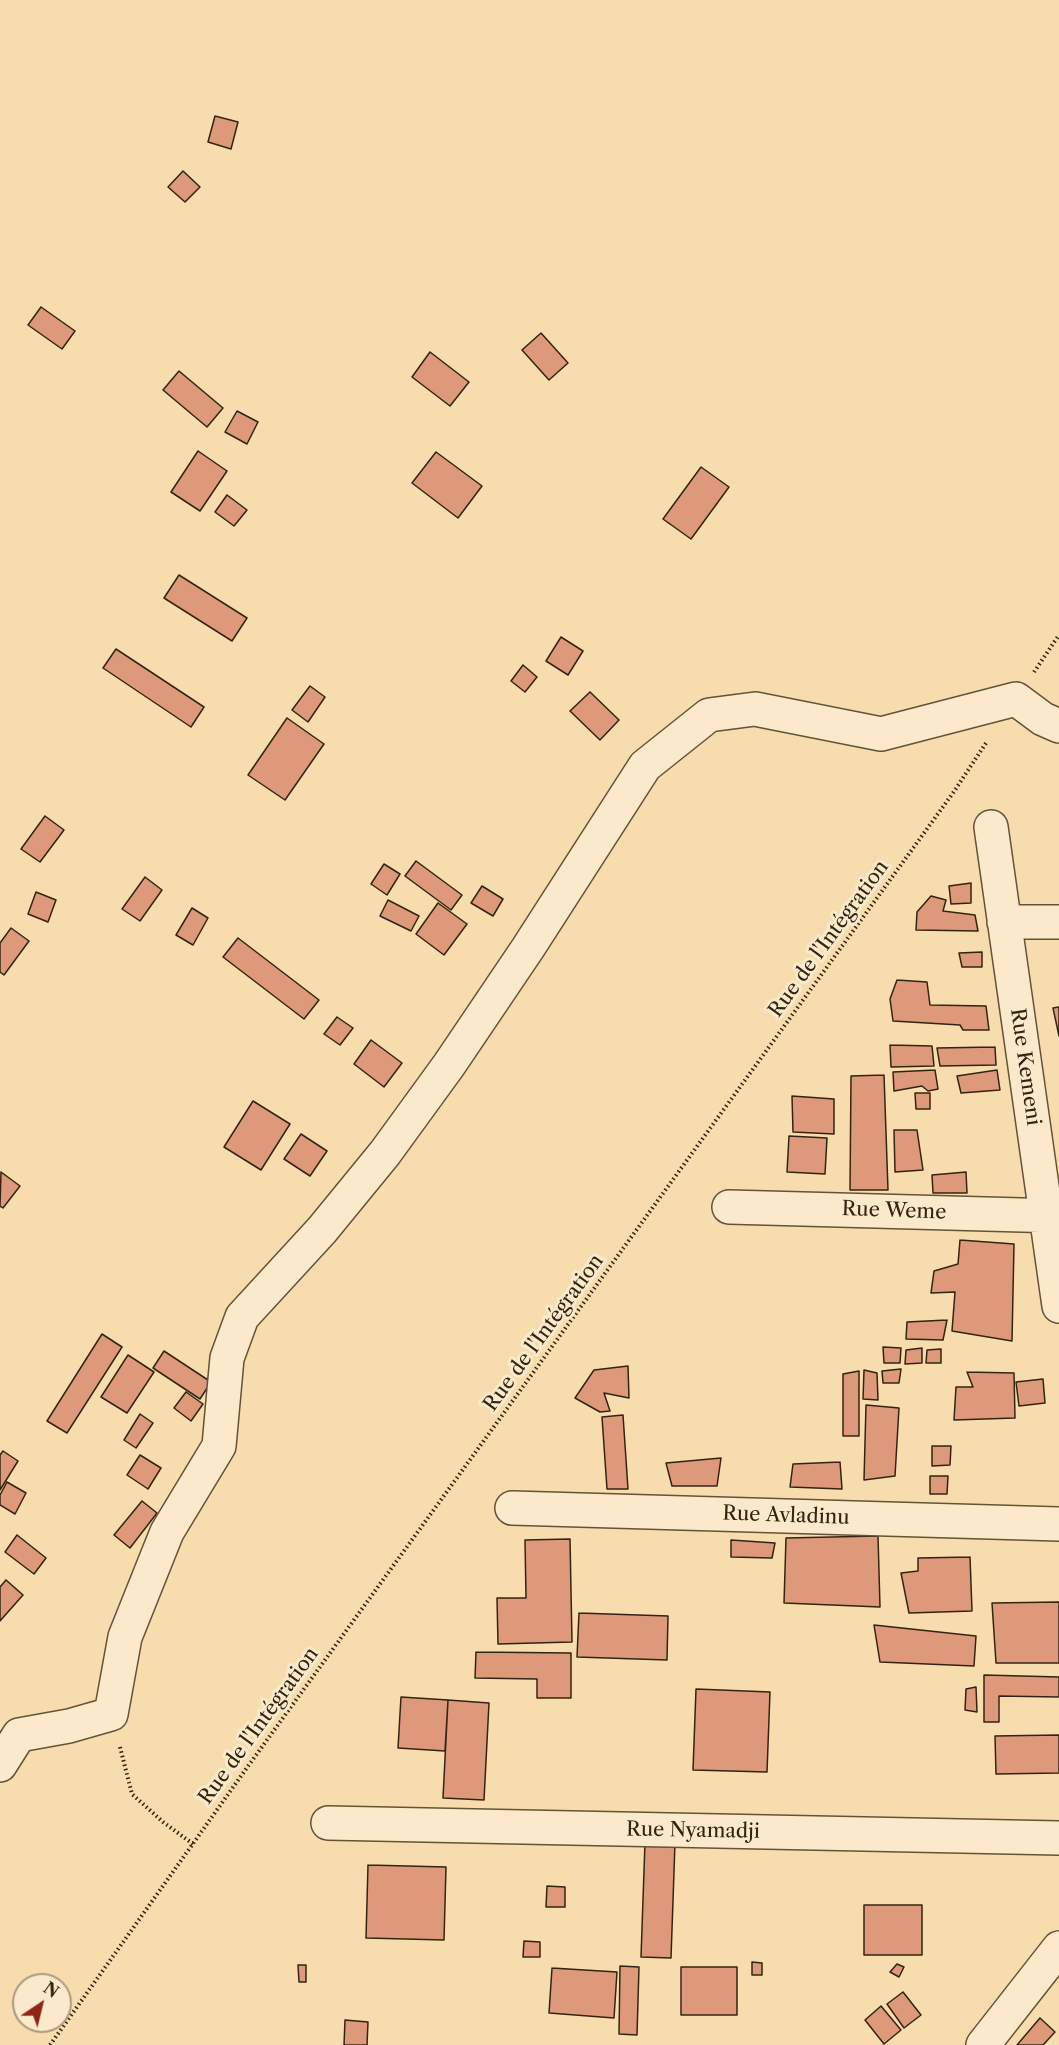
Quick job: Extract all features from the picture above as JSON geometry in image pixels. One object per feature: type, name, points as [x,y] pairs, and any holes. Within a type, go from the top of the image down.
[{"type":"street","points":[[0,1765],[19,1735],[69,1726],[111,1714],[125,1637],[167,1532],[219,1446],[227,1358],[243,1317],[329,1221],[385,1153],[449,1065],[645,766],[709,716],[756,709],[881,734],[1016,699],[1059,726]]},
{"type":"street","name":"Rue Kemeni","points":[[991,827],[1004,922],[1053,1216],[1059,1306]]},
{"type":"street","points":[[1004,922],[1059,922]]},
{"type":"street","name":"Rue Weme","points":[[729,1206],[1053,1216]]},
{"type":"street","name":"Rue Avladinu","points":[[512,1508],[1059,1524]]},
{"type":"street","name":"Rue Nyamadji","points":[[328,1823],[1059,1838]]},
{"type":"street","points":[[983,2045],[1059,1948]]},
{"type":"path","name":"Rue de l'Intégration","points":[[50,2045],[953,793],[1059,635]]},
{"type":"path","points":[[111,1714],[132,1794],[163,1822],[193,1844]]},
{"type":"building","points":[[215,116],[238,122],[231,149],[208,142]]},
{"type":"building","points":[[183,171],[200,187],[185,202],[168,187]]},
{"type":"building","points":[[41,307],[75,331],[62,349],[28,325]]},
{"type":"building","points":[[541,333],[568,363],[549,380],[522,350]]},
{"type":"building","points":[[430,352],[469,382],[450,406],[412,377]]},
{"type":"building","points":[[179,371],[223,408],[207,427],[163,390]]},
{"type":"building","points":[[237,411],[258,422],[247,444],[225,432]]},
{"type":"building","points":[[198,451],[227,471],[200,511],[171,492]]},
{"type":"building","points":[[436,452],[482,486],[458,518],[412,483]]},
{"type":"building","points":[[701,467],[729,487],[691,539],[663,519]]},
{"type":"building","points":[[227,495],[247,510],[234,526],[215,512]]},
{"type":"building","points":[[179,575],[247,618],[232,641],[164,598]]},
{"type":"building","points":[[561,637],[583,651],[568,675],[546,661]]},
{"type":"building","points":[[116,649],[204,707],[191,727],[103,668]]},
{"type":"building","points":[[523,665],[537,677],[525,692],[511,681]]},
{"type":"building","points":[[310,686],[325,697],[308,722],[292,710]]},
{"type":"building","points":[[590,692],[619,720],[600,740],[570,711]]},
{"type":"building","points":[[287,718],[324,744],[285,800],[248,775]]},
{"type":"building","points":[[45,816],[64,830],[40,862],[21,849]]},
{"type":"building","points":[[416,861],[462,895],[451,910],[405,876]]},
{"type":"building","points":[[384,864],[400,874],[387,895],[371,884]]},
{"type":"building","points":[[145,877],[162,890],[140,921],[122,909]]},
{"type":"building","points":[[971,883],[971,903],[951,904],[949,886]]},
{"type":"building","points":[[482,886],[503,899],[493,916],[471,903]]},
{"type":"building","points":[[36,892],[56,900],[48,922],[28,914]]},
{"type":"building","points":[[931,896],[946,900],[943,911],[975,915],[978,931],[916,930],[917,912]]},
{"type":"building","points":[[388,900],[419,916],[411,931],[380,916]]},
{"type":"building","points":[[438,903],[467,924],[444,955],[416,934]]},
{"type":"building","points":[[192,908],[208,918],[193,945],[176,935]]},
{"type":"building","points":[[11,928],[29,941],[4,975],[0,972],[0,943]]},
{"type":"building","points":[[238,938],[319,1000],[304,1019],[223,957]]},
{"type":"building","points":[[982,952],[982,967],[962,967],[959,953]]},
{"type":"building","points":[[897,980],[927,982],[930,1005],[986,1006],[989,1030],[963,1030],[960,1025],[893,1021],[890,999]]},
{"type":"building","points":[[1059,1007],[1059,1036],[1053,1008]]},
{"type":"building","points":[[337,1017],[353,1028],[340,1045],[324,1034]]},
{"type":"building","points":[[371,1040],[402,1063],[384,1087],[354,1064]]},
{"type":"building","points":[[890,1045],[932,1046],[934,1066],[891,1067]]},
{"type":"building","points":[[995,1047],[996,1065],[940,1066],[937,1048]]},
{"type":"building","points":[[935,1070],[938,1089],[928,1091],[922,1086],[894,1091],[893,1072]]},
{"type":"building","points":[[997,1070],[1000,1090],[961,1093],[957,1076]]},
{"type":"building","points":[[884,1075],[888,1190],[850,1190],[851,1076]]},
{"type":"building","points":[[915,1093],[930,1093],[930,1109],[916,1109]]},
{"type":"building","points":[[792,1096],[834,1099],[834,1134],[793,1132]]},
{"type":"building","points":[[253,1101],[290,1124],[261,1170],[224,1147]]},
{"type":"building","points":[[894,1130],[917,1130],[923,1170],[895,1172]]},
{"type":"building","points":[[301,1134],[327,1151],[310,1176],[284,1159]]},
{"type":"building","points":[[789,1136],[827,1138],[825,1174],[787,1172]]},
{"type":"building","points":[[1,1172],[20,1186],[3,1208],[0,1206]]},
{"type":"building","points":[[966,1172],[967,1193],[933,1193],[932,1175]]},
{"type":"building","points":[[960,1240],[1014,1244],[1012,1341],[952,1331],[955,1292],[931,1293],[934,1271],[958,1264]]},
{"type":"building","points":[[947,1320],[943,1340],[906,1339],[907,1322]]},
{"type":"building","points":[[102,1334],[122,1347],[67,1433],[47,1421]]},
{"type":"building","points":[[883,1347],[901,1348],[900,1363],[884,1363]]},
{"type":"building","points":[[922,1348],[922,1363],[905,1364],[906,1350]]},
{"type":"building","points":[[941,1349],[941,1363],[926,1363],[927,1350]]},
{"type":"building","points":[[164,1351],[211,1382],[200,1399],[153,1368]]},
{"type":"building","points":[[128,1355],[154,1372],[127,1413],[101,1397]]},
{"type":"building","points":[[628,1366],[629,1398],[604,1393],[610,1411],[600,1412],[575,1398],[594,1370]]},
{"type":"building","points":[[901,1369],[899,1383],[883,1383],[882,1371]]},
{"type":"building","points":[[864,1370],[877,1373],[878,1400],[863,1399]]},
{"type":"building","points":[[859,1371],[859,1436],[843,1436],[843,1374]]},
{"type":"building","points":[[967,1372],[1014,1373],[1015,1418],[954,1420],[956,1387],[973,1387]]},
{"type":"building","points":[[1043,1379],[1045,1403],[1019,1406],[1016,1382]]},
{"type":"building","points":[[186,1392],[203,1404],[191,1421],[174,1408]]},
{"type":"building","points":[[866,1405],[899,1408],[895,1476],[864,1480]]},
{"type":"building","points":[[140,1414],[153,1423],[136,1448],[124,1440]]},
{"type":"building","points":[[623,1415],[628,1489],[607,1489],[602,1417]]},
{"type":"building","points":[[932,1446],[951,1446],[950,1465],[932,1466]]},
{"type":"building","points":[[3,1451],[18,1461],[0,1490],[0,1455]]},
{"type":"building","points":[[140,1455],[161,1468],[148,1489],[127,1475]]},
{"type":"building","points":[[721,1458],[717,1486],[672,1486],[666,1463]]},
{"type":"building","points":[[840,1462],[842,1489],[790,1487],[793,1464]]},
{"type":"building","points":[[930,1476],[948,1476],[947,1494],[930,1494]]},
{"type":"building","points":[[7,1482],[26,1493],[15,1514],[0,1505],[0,1495]]},
{"type":"building","points":[[142,1501],[157,1513],[130,1548],[114,1535]]},
{"type":"building","points":[[17,1535],[46,1558],[34,1574],[5,1552]]},
{"type":"building","points":[[878,1536],[880,1607],[784,1603],[786,1538]]},
{"type":"building","points":[[570,1539],[572,1642],[498,1644],[497,1598],[526,1598],[525,1540]]},
{"type":"building","points":[[731,1540],[775,1543],[772,1558],[731,1557]]},
{"type":"building","points":[[970,1557],[972,1611],[909,1613],[901,1573],[918,1571],[918,1558]]},
{"type":"building","points":[[6,1580],[23,1595],[0,1621],[0,1587]]},
{"type":"building","points":[[1059,1602],[1059,1663],[996,1663],[992,1603]]},
{"type":"building","points":[[579,1613],[668,1616],[667,1660],[577,1657]]},
{"type":"building","points":[[874,1625],[976,1636],[974,1666],[880,1662]]},
{"type":"building","points":[[476,1652],[571,1653],[571,1698],[537,1698],[537,1679],[475,1678]]},
{"type":"building","points":[[984,1675],[1059,1677],[1059,1697],[999,1696],[999,1722],[984,1722]]},
{"type":"building","points":[[976,1687],[977,1712],[965,1710],[966,1689]]},
{"type":"building","points":[[696,1689],[770,1692],[767,1772],[693,1770]]},
{"type":"building","points":[[401,1697],[448,1700],[445,1751],[398,1748]]},
{"type":"building","points":[[448,1700],[489,1703],[484,1800],[443,1798]]},
{"type":"building","points":[[1059,1735],[1059,1773],[996,1774],[995,1736]]},
{"type":"building","points":[[645,1842],[675,1843],[671,1958],[641,1957]]},
{"type":"building","points":[[368,1865],[446,1867],[444,1940],[366,1938]]},
{"type":"building","points":[[547,1886],[565,1887],[565,1907],[546,1907]]},
{"type":"building","points":[[864,1905],[922,1905],[922,1955],[864,1955]]},
{"type":"building","points":[[524,1941],[540,1942],[540,1957],[523,1957]]},
{"type":"building","points":[[752,1962],[762,1963],[762,1975],[752,1975]]},
{"type":"building","points":[[897,1964],[904,1967],[899,1977],[890,1972]]},
{"type":"building","points":[[298,1965],[306,1965],[306,1982],[299,1982]]},
{"type":"building","points":[[620,1966],[639,1967],[637,2035],[619,2034]]},
{"type":"building","points":[[681,1967],[737,1967],[737,2015],[681,2015]]},
{"type":"building","points":[[552,1968],[617,1972],[614,2018],[549,2013]]},
{"type":"building","points":[[903,1992],[921,2015],[904,2028],[887,2004]]},
{"type":"building","points":[[881,2006],[901,2030],[884,2044],[865,2020]]},
{"type":"building","points":[[1040,2018],[1055,2032],[1043,2045],[1017,2045]]},
{"type":"building","points":[[345,2020],[368,2022],[367,2045],[344,2045]]}]
